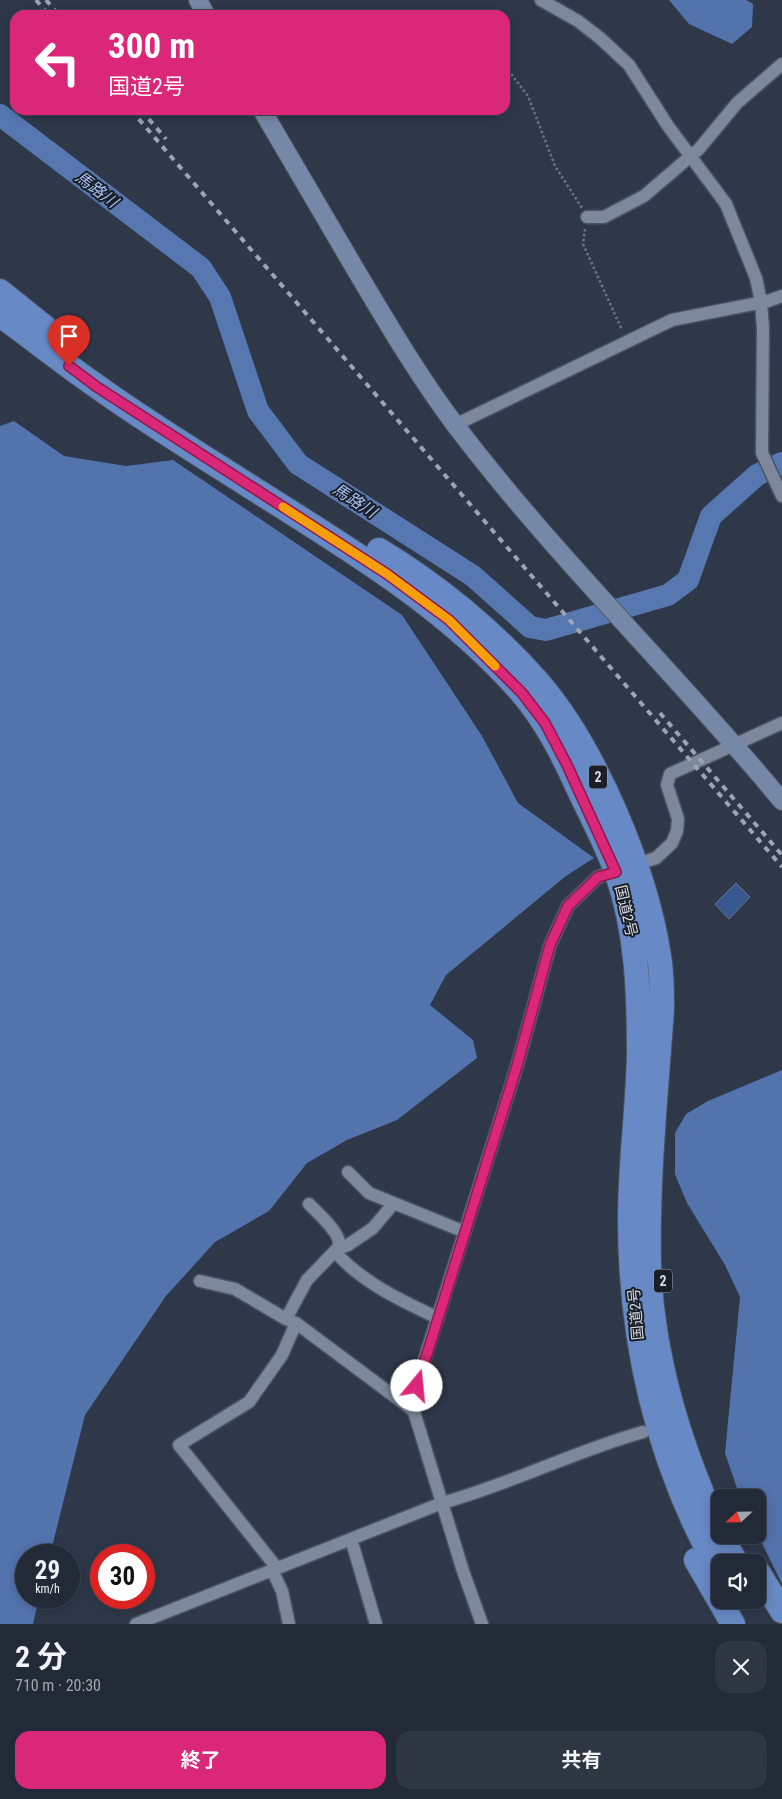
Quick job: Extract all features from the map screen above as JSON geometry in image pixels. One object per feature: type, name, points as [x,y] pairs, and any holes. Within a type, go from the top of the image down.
[{"type":"highway","name":"国道2号","points":[[0,292],[101,373],[234,462],[394,559],[459,604],[537,682],[560,711],[601,783],[626,869],[631,928],[649,1056],[649,1267],[654,1319],[669,1396],[679,1431],[692,1470],[711,1514]]},
{"type":"highway","name":"国道2号","points":[[0,315],[97,387],[387,574],[449,620],[522,693],[545,723],[626,869]]},
{"type":"highway","name":"国道2号","points":[[649,1056],[630,1220],[640,1351],[648,1397],[661,1439],[691,1516],[711,1556]]},
{"type":"highway","points":[[649,1056],[627,1109],[621,1172],[619,1270],[626,1354],[633,1393],[654,1466],[680,1527],[732,1624]]},
{"type":"highway","name":"2","points":[[649,1056],[663,1080],[659,1173],[661,1262],[666,1312],[680,1388],[691,1424],[716,1489]]},
{"type":"highway","points":[[766,1585],[782,1611]]},
{"type":"highway","points":[[741,1609],[750,1624]]},
{"type":"highway","points":[[765,1609],[774,1624]]},
{"type":"street","points":[[542,0],[585,27],[629,65],[668,126],[726,204],[756,278],[761,302],[763,328],[761,436],[765,460],[775,475],[782,496]]},
{"type":"street","points":[[587,217],[604,217],[644,196],[691,156],[737,103],[782,64]]},
{"type":"street","points":[[265,115],[420,376],[455,425],[496,477],[734,744],[782,801]]},
{"type":"street","points":[[455,425],[626,341],[684,316],[761,302],[782,296]]},
{"type":"street","points":[[482,1624],[411,1402],[517,1066],[550,945],[568,906],[598,877],[656,858],[667,850],[677,831],[678,819],[667,784],[670,774],[782,723]]},
{"type":"street","points":[[348,1172],[369,1193],[465,1232]]},
{"type":"street","points":[[337,1249],[348,1245],[373,1228],[394,1203]]},
{"type":"street","points":[[289,1624],[275,1569],[179,1445],[249,1402],[282,1355],[291,1321],[307,1280],[337,1249],[339,1243],[326,1221],[309,1204]]},
{"type":"street","points":[[337,1249],[338,1254],[349,1267],[383,1292],[438,1318]]},
{"type":"street","points":[[200,1281],[235,1289],[291,1321],[414,1411]]},
{"type":"street","points":[[136,1624],[442,1503],[475,1494],[607,1442],[643,1432]]},
{"type":"street","points":[[351,1539],[376,1624]]},
{"type":"path","points":[[510,73],[528,96],[555,166],[587,217],[583,244],[626,341]]},
{"type":"shaded area","points":[[669,0],[746,0],[753,4],[752,27],[732,44],[689,24]]},
{"type":"shaded area","points":[[14,421],[64,456],[126,466],[173,460],[402,615],[482,736],[518,803],[594,858],[566,876],[446,975],[430,1005],[473,1040],[477,1058],[397,1120],[347,1140],[307,1163],[269,1211],[215,1242],[166,1296],[85,1415],[53,1544],[15,1544],[15,1609],[36,1609],[33,1624],[0,1624],[0,426]]},
{"type":"shaded area","points":[[782,1070],[782,1584],[762,1544],[766,1544],[766,1489],[737,1489],[725,1453],[740,1297],[725,1265],[687,1203],[675,1174],[675,1133],[686,1114],[708,1101]]},
{"type":"building","points":[[736,883],[750,897],[729,919],[715,904]]},
{"type":"waterway","name":"馬路川","points":[[0,115],[201,268],[220,297],[258,411],[298,464],[473,576],[530,627],[546,630],[668,595],[688,580],[711,516],[757,475],[782,463]]},
{"type":"railway","points":[[36,0],[45,10]]},
{"type":"railway","points":[[46,0],[55,10]]},
{"type":"railway","points":[[135,115],[782,867]]},
{"type":"railway","points":[[145,115],[166,139]]},
{"type":"railway","points":[[660,713],[782,855]]},
{"type":"slow traffic","points":[[283,507],[387,574],[449,620],[495,666]]},
{"type":"route","points":[[69,366],[97,387],[387,574],[449,620],[522,693],[545,723],[567,765],[616,872],[598,877],[568,906],[550,945],[517,1066],[417,1386]]}]
